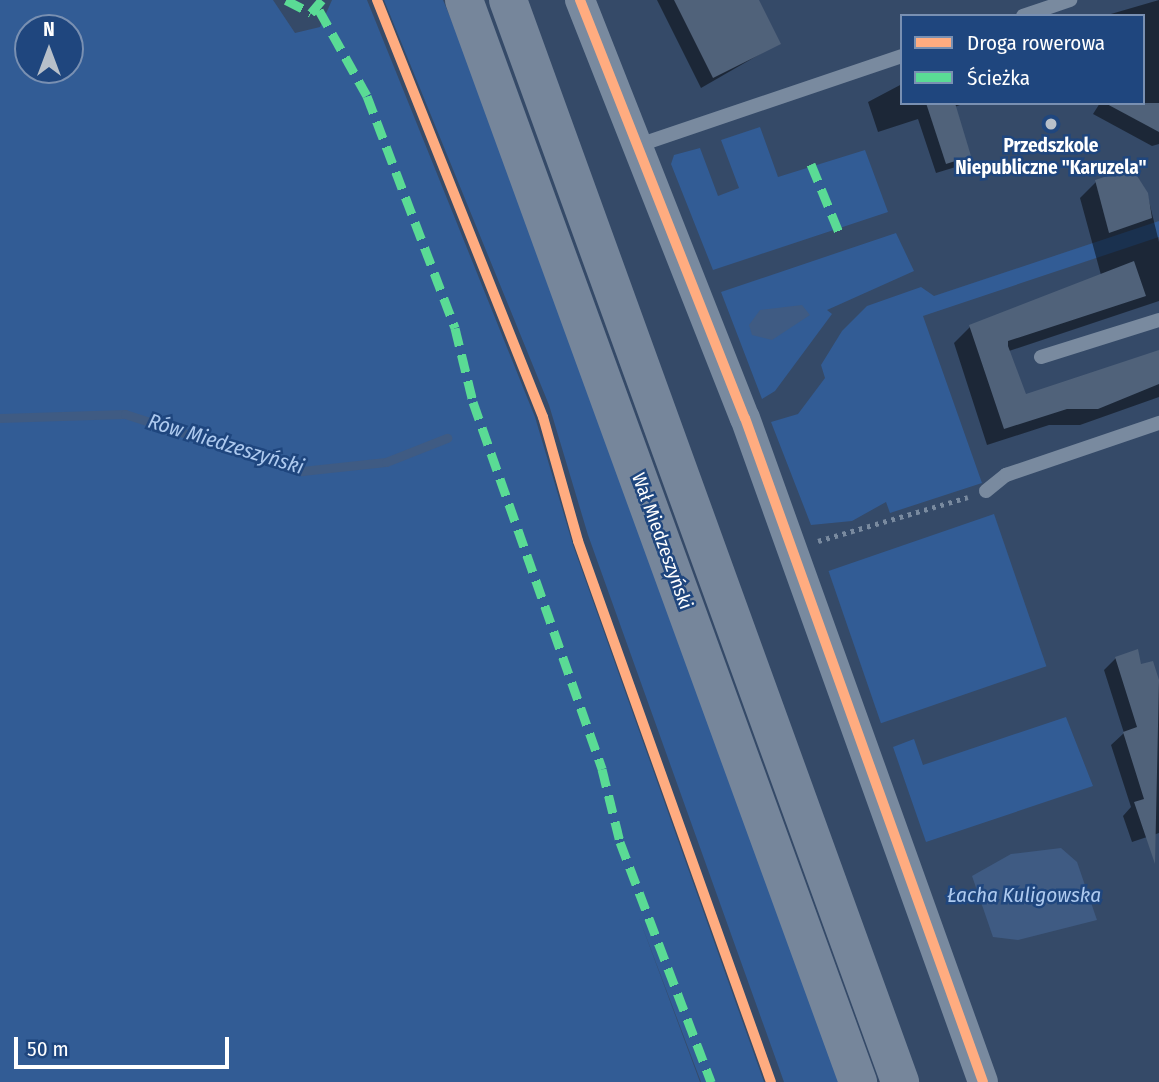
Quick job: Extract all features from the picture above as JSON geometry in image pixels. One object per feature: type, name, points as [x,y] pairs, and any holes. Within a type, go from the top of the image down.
[{"type":"main road","name":"Wał Miedzeszyński","points":[[464,0],[858,1082]]},
{"type":"main road","name":"Wał Miedzeszyński","points":[[508,0],[900,1082]]},
{"type":"street","points":[[580,0],[642,144],[983,1082]]},
{"type":"lane","points":[[1029,14],[1070,0]]},
{"type":"lane","points":[[642,144],[900,57]]},
{"type":"lane","points":[[1041,357],[1159,320]]},
{"type":"lane","points":[[986,491],[1006,475],[1159,422]]},
{"type":"path","points":[[791,550],[986,491]]},
{"type":"shaded area","points":[[0,0],[273,0],[295,33],[320,27],[332,0],[367,0],[535,417],[573,545],[764,1082],[701,1082],[638,915],[700,1082],[0,1082]]},
{"type":"shaded area","points":[[384,0],[443,0],[468,59],[839,1082],[784,1082],[588,535],[549,405]]},
{"type":"shaded area","points":[[760,127],[778,177],[865,150],[888,212],[713,270],[671,164],[674,155],[700,148],[718,196],[739,188],[721,140]]},
{"type":"shaded area","points":[[1159,221],[1159,237],[923,316],[982,483],[890,513],[886,502],[852,521],[811,525],[771,422],[798,414],[825,378],[821,365],[842,331],[867,306],[921,287],[934,296]]},
{"type":"shaded area","points":[[896,233],[914,271],[827,310],[832,314],[775,391],[762,399],[721,292]]},
{"type":"shaded area","points":[[994,514],[1046,666],[881,723],[829,571]]},
{"type":"shaded area","points":[[1066,717],[1093,786],[926,842],[893,747],[914,739],[923,765]]},
{"type":"water","points":[[802,305],[810,315],[772,340],[752,335],[749,325],[760,310]]},
{"type":"water","name":"Łacha Kuligowska","points":[[1061,848],[1077,862],[1097,920],[1018,940],[993,937],[972,876],[1011,854]]},
{"type":"building","points":[[674,0],[759,0],[781,44],[713,78]]},
{"type":"building","points":[[1159,103],[1159,132],[1109,105]]},
{"type":"building","points":[[927,105],[956,105],[971,156],[946,164]]},
{"type":"building","points":[[1132,168],[1148,193],[1152,218],[1109,233],[1095,180]]},
{"type":"building","points":[[1134,261],[1146,296],[1008,341],[1008,346],[1026,394],[1159,350],[1159,384],[1098,409],[1067,409],[1004,429],[969,325]]},
{"type":"building","points":[[1138,649],[1141,664],[1153,661],[1159,680],[1155,864],[1134,802],[1144,799],[1123,732],[1137,727],[1115,657]]},
{"type":"waterway","name":"Rów Miedzeszyński","points":[[0,418],[125,414],[302,471],[386,462],[447,438]]},
{"type":"marked path","points":[[286,0],[311,13],[322,0]]},
{"type":"marked path","points":[[319,10],[367,96],[455,328],[473,402],[602,769],[620,842],[711,1082]]},
{"type":"marked path","points":[[811,164],[841,237]]},
{"type":"cycle path","points":[[377,0],[543,417],[578,541],[771,1082]]},
{"type":"cycle path","points":[[580,0],[745,418],[983,1082]]},
{"type":"place","name":"Przedszkole Niepubliczne \"Karuzela\"","points":[[1051,124]]}]
